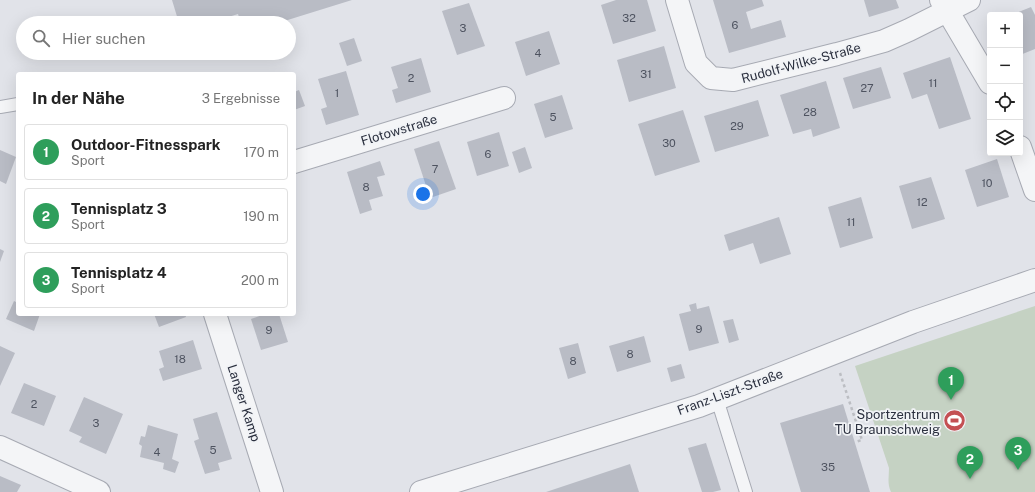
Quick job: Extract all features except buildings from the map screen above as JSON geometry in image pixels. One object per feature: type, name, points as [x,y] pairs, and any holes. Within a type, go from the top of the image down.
[{"type":"street","name":"Rudolf-Wilke-Straße","points":[[677,0],[696,63],[712,78],[733,80],[884,41],[944,6],[969,0]]},
{"type":"street","points":[[944,6],[987,78]]},
{"type":"street","name":"Flotowstraße","points":[[296,161],[504,98]]},
{"type":"street","points":[[1023,156],[1035,190]]},
{"type":"street","name":"Franz-Liszt-Straße","points":[[421,492],[699,406],[913,322],[1035,280]]},
{"type":"street","name":"Langer Kamp","points":[[216,316],[272,492]]},
{"type":"street","points":[[0,447],[99,492]]},
{"type":"lane","points":[[0,107],[16,104]]},
{"type":"lane","points":[[717,399],[746,492]]},
{"type":"path","points":[[839,370],[862,440],[854,442]]},
{"type":"green space","name":"Sportzentrum TU Braunschweig","points":[[1035,306],[1035,492],[891,492],[889,483],[889,468],[855,366]]},
{"type":"place","name":"Outdoor-Fitnesspark","points":[[951,400]]},
{"type":"place","name":"Sportzentrum TU Braunschweig","points":[[955,421]]},
{"type":"place","name":"Tennisplatz 4","points":[[1018,470]]},
{"type":"place","name":"Tennisplatz 3","points":[[970,479]]}]
